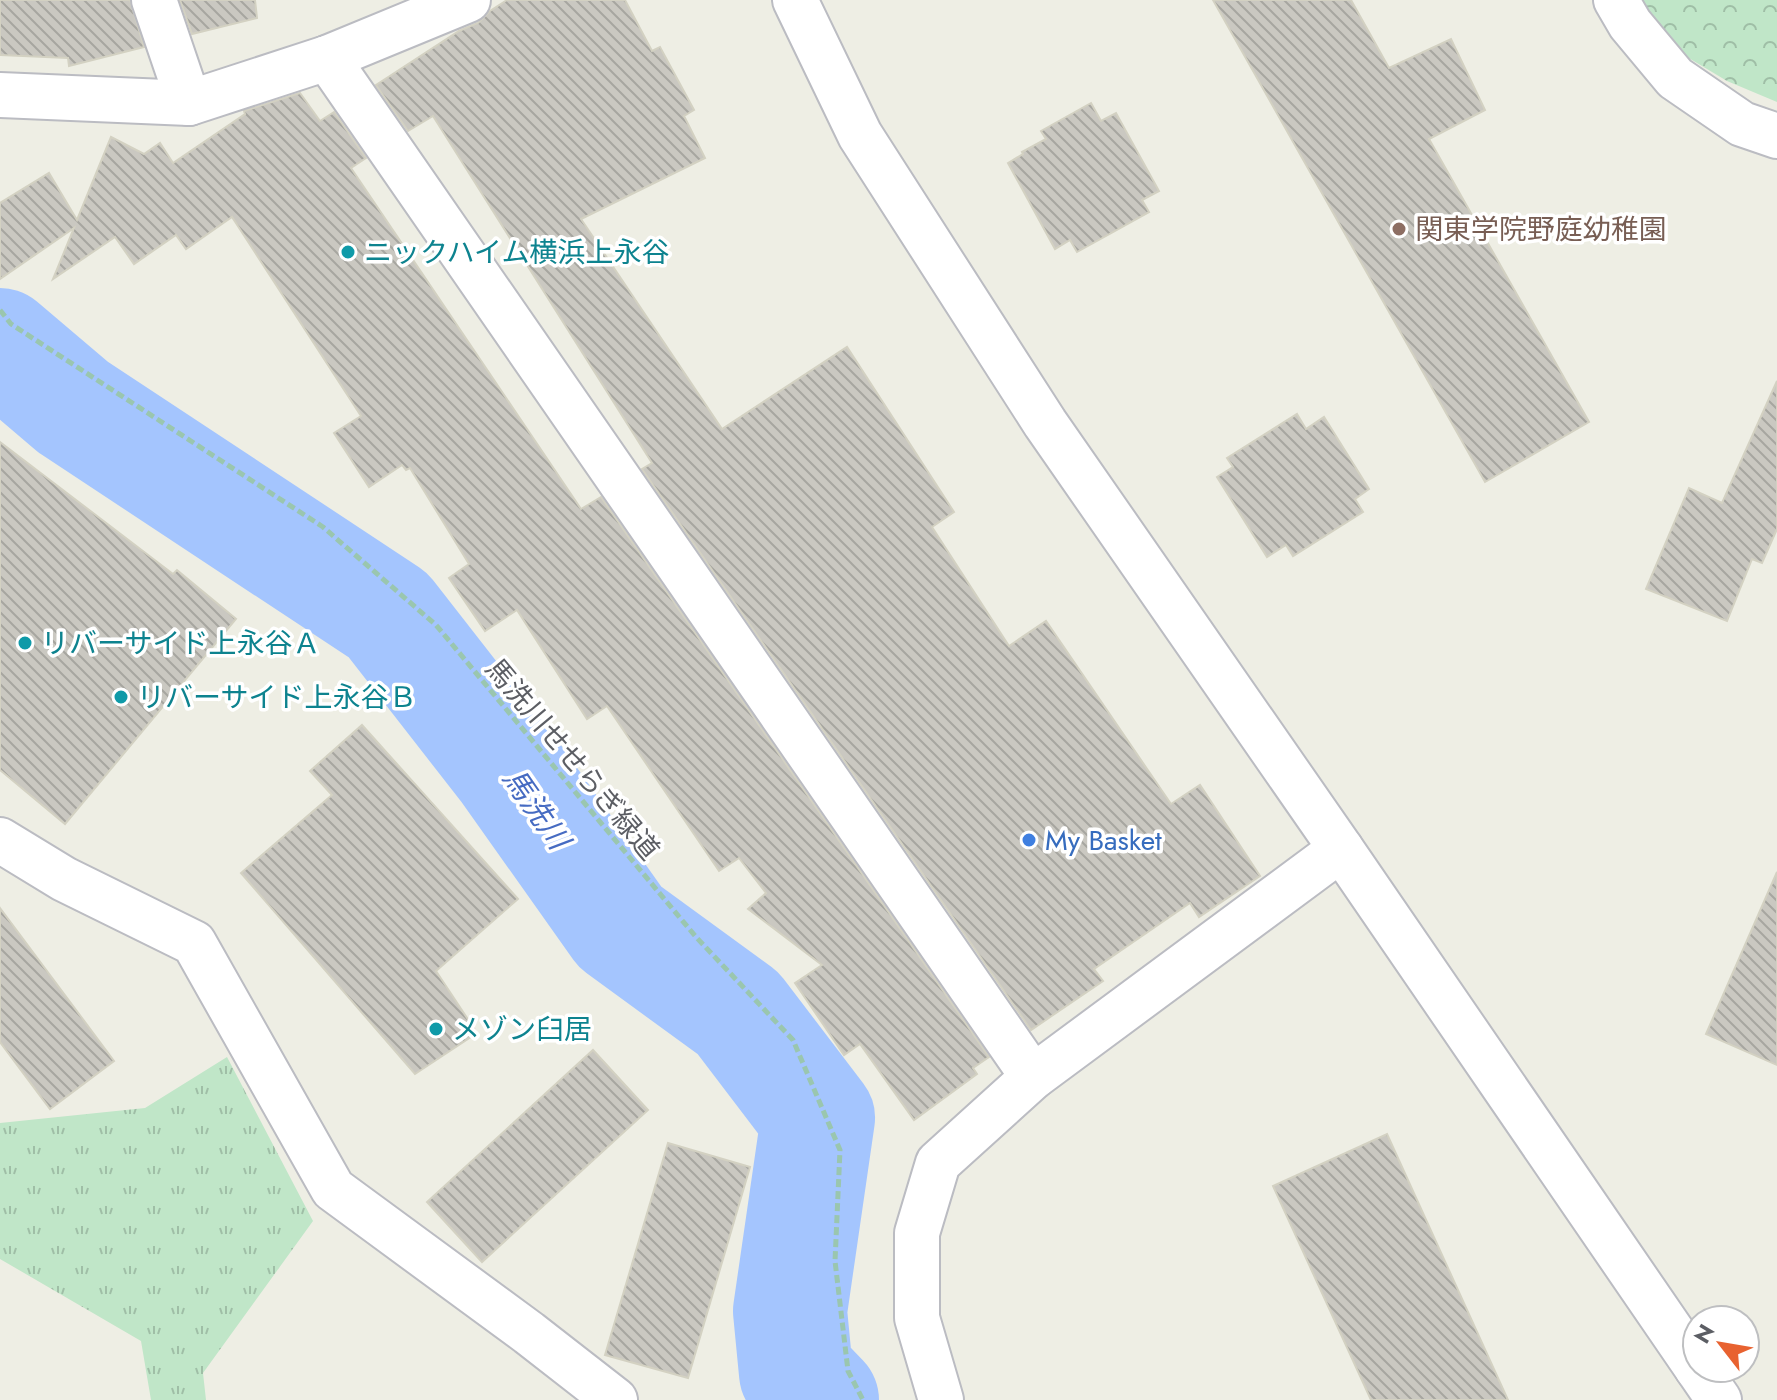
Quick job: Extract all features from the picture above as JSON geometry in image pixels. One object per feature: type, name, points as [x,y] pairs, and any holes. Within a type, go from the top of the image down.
[{"type":"street","points":[[154,0],[189,103]]},
{"type":"street","points":[[795,0],[860,135],[1020,384],[1681,1345]]},
{"type":"street","points":[[1616,0],[1630,24],[1675,78],[1742,124],[1777,136]]},
{"type":"street","points":[[0,95],[189,103],[327,58],[450,3]]},
{"type":"street","points":[[327,58],[1033,1077]]},
{"type":"street","points":[[0,840],[64,879],[194,943],[333,1189],[615,1400]]},
{"type":"street","points":[[941,1400],[917,1318],[917,1233],[938,1163],[1033,1077],[1341,849]]},
{"type":"path","name":"馬洗川せせらぎ緑道","points":[[0,310],[11,324],[323,527],[436,625],[696,937],[793,1040],[840,1150],[835,1261],[848,1371],[863,1400]]},
{"type":"green space","points":[[1640,0],[1777,0],[1777,102],[1727,81],[1677,51]]},
{"type":"green space","points":[[227,1057],[313,1221],[203,1373],[206,1400],[151,1400],[141,1341],[0,1259],[0,1123],[145,1108]]},
{"type":"building","points":[[0,0],[130,0],[144,47],[69,66],[68,58],[0,55]]},
{"type":"building","points":[[180,0],[255,0],[257,18],[192,34]]},
{"type":"building","points":[[507,0],[625,0],[652,51],[660,47],[694,110],[684,116],[705,158],[581,219],[722,429],[847,347],[954,512],[932,527],[1009,646],[1046,621],[1171,804],[1200,785],[1260,876],[1199,917],[1190,903],[1094,969],[1103,981],[1031,1030],[642,469],[652,463],[433,116],[408,131],[376,85],[459,31],[478,23]]},
{"type":"building","points":[[1213,0],[1351,0],[1389,68],[1451,39],[1485,110],[1429,139],[1589,422],[1485,482]]},
{"type":"building","points":[[300,93],[320,121],[334,112],[366,158],[351,168],[581,509],[601,497],[989,1057],[973,1068],[977,1074],[914,1120],[860,1044],[844,1055],[795,983],[822,965],[748,909],[766,893],[739,858],[719,871],[607,706],[587,719],[517,610],[485,631],[449,578],[469,564],[410,468],[406,470],[402,465],[369,487],[334,433],[361,416],[232,217],[186,249],[176,235],[134,264],[115,237],[53,279],[74,228],[0,279],[0,203],[49,173],[77,220],[111,137],[144,154],[160,143],[173,163],[245,114],[244,111]]},
{"type":"building","points":[[1091,103],[1101,121],[1116,113],[1159,191],[1142,200],[1149,212],[1077,252],[1070,240],[1055,249],[1008,163],[1046,139],[1041,131]]},
{"type":"building","points":[[1777,381],[1777,529],[1762,563],[1752,559],[1727,621],[1646,589],[1689,488],[1722,503]]},
{"type":"building","points":[[1297,414],[1306,429],[1324,417],[1369,489],[1355,499],[1363,512],[1293,556],[1286,545],[1267,557],[1217,477],[1233,467],[1227,458]]},
{"type":"building","points":[[0,442],[173,574],[177,570],[236,619],[65,824],[0,770]]},
{"type":"building","points":[[362,725],[518,899],[436,971],[477,1033],[415,1074],[241,873],[332,795],[310,771]]},
{"type":"building","points":[[1777,872],[1777,1065],[1706,1034]]},
{"type":"building","points":[[0,908],[114,1061],[50,1109],[0,1042]]},
{"type":"building","points":[[593,1050],[648,1110],[482,1262],[427,1202]]},
{"type":"building","points":[[1387,1134],[1508,1400],[1371,1400],[1273,1186]]},
{"type":"building","points":[[668,1143],[750,1167],[688,1378],[605,1355]]},
{"type":"waterway","name":"馬洗川","points":[[0,345],[73,407],[388,615],[508,769],[620,927],[738,1013],[818,1118],[790,1311],[796,1373],[822,1400]]},
{"type":"place","name":"関東学院野庭幼稚園","points":[[1399,229]]},
{"type":"place","name":"ニックハイム横浜上永谷","points":[[348,252]]},
{"type":"place","name":"リバーサイド上永谷Ａ","points":[[25,643]]},
{"type":"place","name":"リバーサイド上永谷Ｂ","points":[[121,697]]},
{"type":"place","name":"My Basket","points":[[1029,840]]},
{"type":"place","name":"メゾン臼居","points":[[436,1029]]}]
